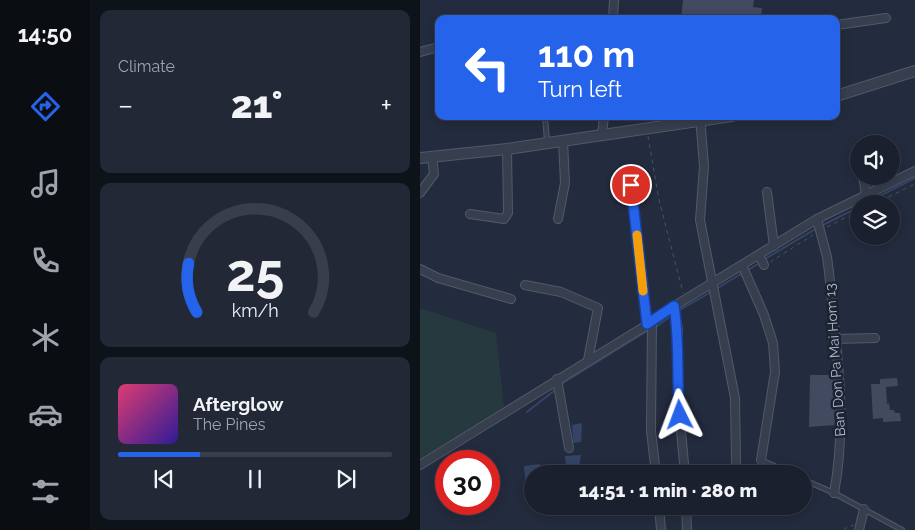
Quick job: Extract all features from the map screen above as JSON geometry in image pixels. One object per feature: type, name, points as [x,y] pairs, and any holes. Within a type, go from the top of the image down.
[{"type":"street","points":[[613,15],[614,0]]},
{"type":"street","points":[[840,24],[886,18]]},
{"type":"street","points":[[420,52],[435,48]]},
{"type":"street","points":[[840,95],[915,71]]},
{"type":"street","points":[[602,135],[604,120]]},
{"type":"street","points":[[420,158],[507,149],[689,120]]},
{"type":"street","points":[[700,120],[704,166],[700,220],[735,398],[736,462]]},
{"type":"street","points":[[558,219],[565,183],[563,141]]},
{"type":"street","points":[[470,214],[504,219],[506,217],[508,213],[507,149]]},
{"type":"street","points":[[420,193],[434,174],[432,156]]},
{"type":"street","points":[[864,185],[866,195],[915,171]]},
{"type":"street","points":[[631,185],[650,322],[652,431],[655,465]]},
{"type":"street","points":[[767,192],[774,246]]},
{"type":"street","points":[[420,465],[650,322],[675,312],[685,300],[712,283],[762,260],[774,246],[819,225],[850,205]]},
{"type":"street","name":"Ban Don Pa Mai Hom 13","points":[[819,225],[829,272],[841,428],[840,452],[834,493]]},
{"type":"street","points":[[420,269],[438,278],[511,299]]},
{"type":"street","points":[[744,269],[764,315],[772,343],[776,372],[761,460]]},
{"type":"street","points":[[525,285],[561,292],[598,308],[588,360]]},
{"type":"street","points":[[675,312],[678,329],[678,400],[684,465]]},
{"type":"street","points":[[835,339],[875,338]]},
{"type":"street","points":[[557,379],[569,448]]},
{"type":"street","points":[[859,527],[864,509]]},
{"type":"street","points":[[660,515],[661,530]]},
{"type":"street","points":[[686,515],[687,530]]},
{"type":"lane","points":[[545,120],[547,143]]},
{"type":"lane","points":[[761,460],[772,465]]},
{"type":"lane","points":[[812,483],[902,530]]},
{"type":"path","points":[[647,128],[659,200],[685,300]]},
{"type":"path","points":[[892,195],[915,184]]},
{"type":"path","points":[[762,260],[819,225],[850,214]]},
{"type":"path","points":[[844,530],[846,528],[859,527]]},
{"type":"shaded area","points":[[420,308],[496,333],[504,407],[420,460]]},
{"type":"water","points":[[582,423],[581,442],[573,443],[572,425]]},
{"type":"water","points":[[581,455],[579,465],[566,465],[565,456]]},
{"type":"building","points":[[683,0],[754,0],[753,7],[762,8],[761,15],[681,15]]},
{"type":"building","points":[[810,375],[833,375],[835,425],[809,427]]},
{"type":"building","points":[[897,378],[898,386],[886,387],[887,404],[889,403],[890,410],[900,413],[901,421],[883,422],[883,418],[873,419],[871,384],[880,384],[880,379]]},
{"type":"waterway","points":[[882,195],[915,178]]},
{"type":"waterway","points":[[821,226],[850,212]]},
{"type":"waterway","points":[[765,259],[817,228]]},
{"type":"waterway","points":[[748,270],[761,262]]},
{"type":"waterway","points":[[716,289],[744,272]]},
{"type":"waterway","points":[[678,311],[711,292]]},
{"type":"waterway","points":[[656,327],[672,315]]},
{"type":"waterway","points":[[563,383],[647,331]]},
{"type":"waterway","points":[[527,412],[555,390]]},
{"type":"slow traffic","points":[[637,235],[643,291]]},
{"type":"route","points":[[631,185],[647,324],[674,306],[678,329],[678,400],[680,415]]}]
